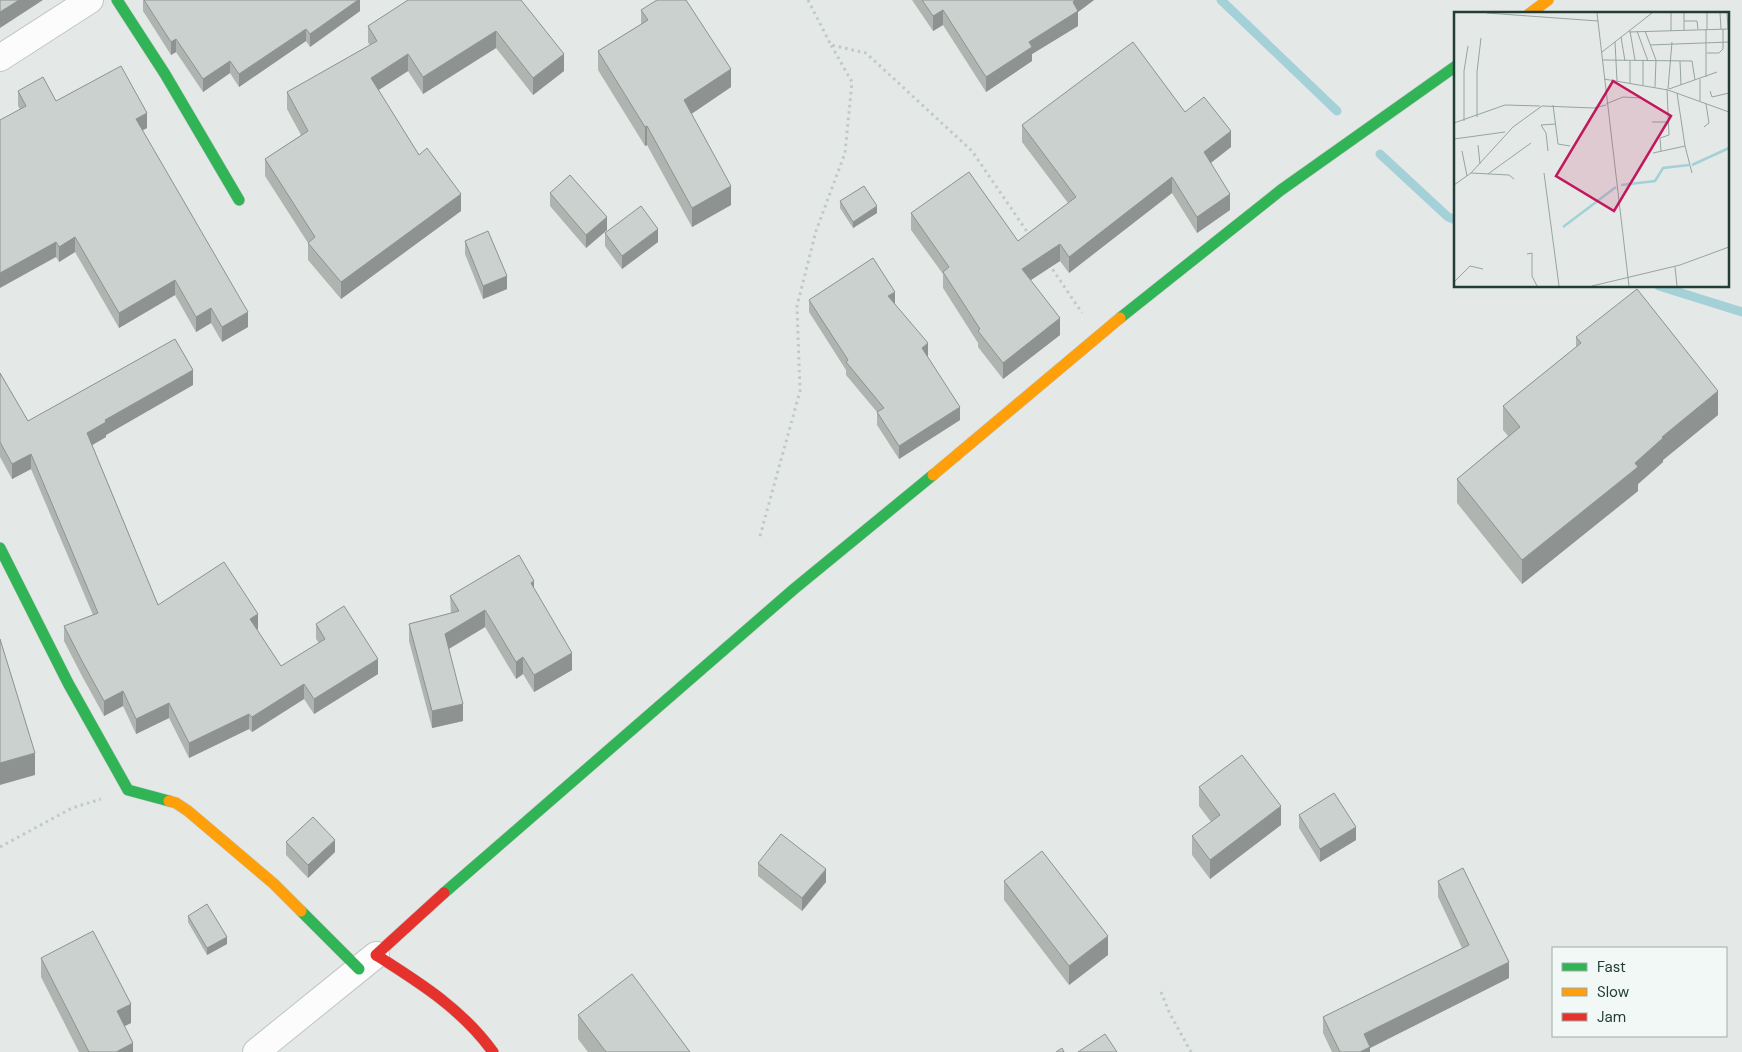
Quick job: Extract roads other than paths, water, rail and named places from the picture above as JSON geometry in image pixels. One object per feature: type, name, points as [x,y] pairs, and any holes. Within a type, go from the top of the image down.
[{"type":"street","points":[[0,58],[90,0]]},
{"type":"street","points":[[117,0],[209,147],[239,200]]},
{"type":"street","points":[[1532,12],[1548,0]]},
{"type":"street","points":[[256,1052],[368,962],[652,710],[794,589],[1098,336],[1281,190],[1454,67]]},
{"type":"street","points":[[0,548],[68,683],[128,790],[176,803],[188,811],[368,962],[448,1003],[469,1021],[493,1052]]},
{"type":"waterway","points":[[1221,0],[1337,111]]},
{"type":"waterway","points":[[1380,154],[1448,217],[1454,219]]},
{"type":"waterway","points":[[1665,288],[1742,312]]}]
